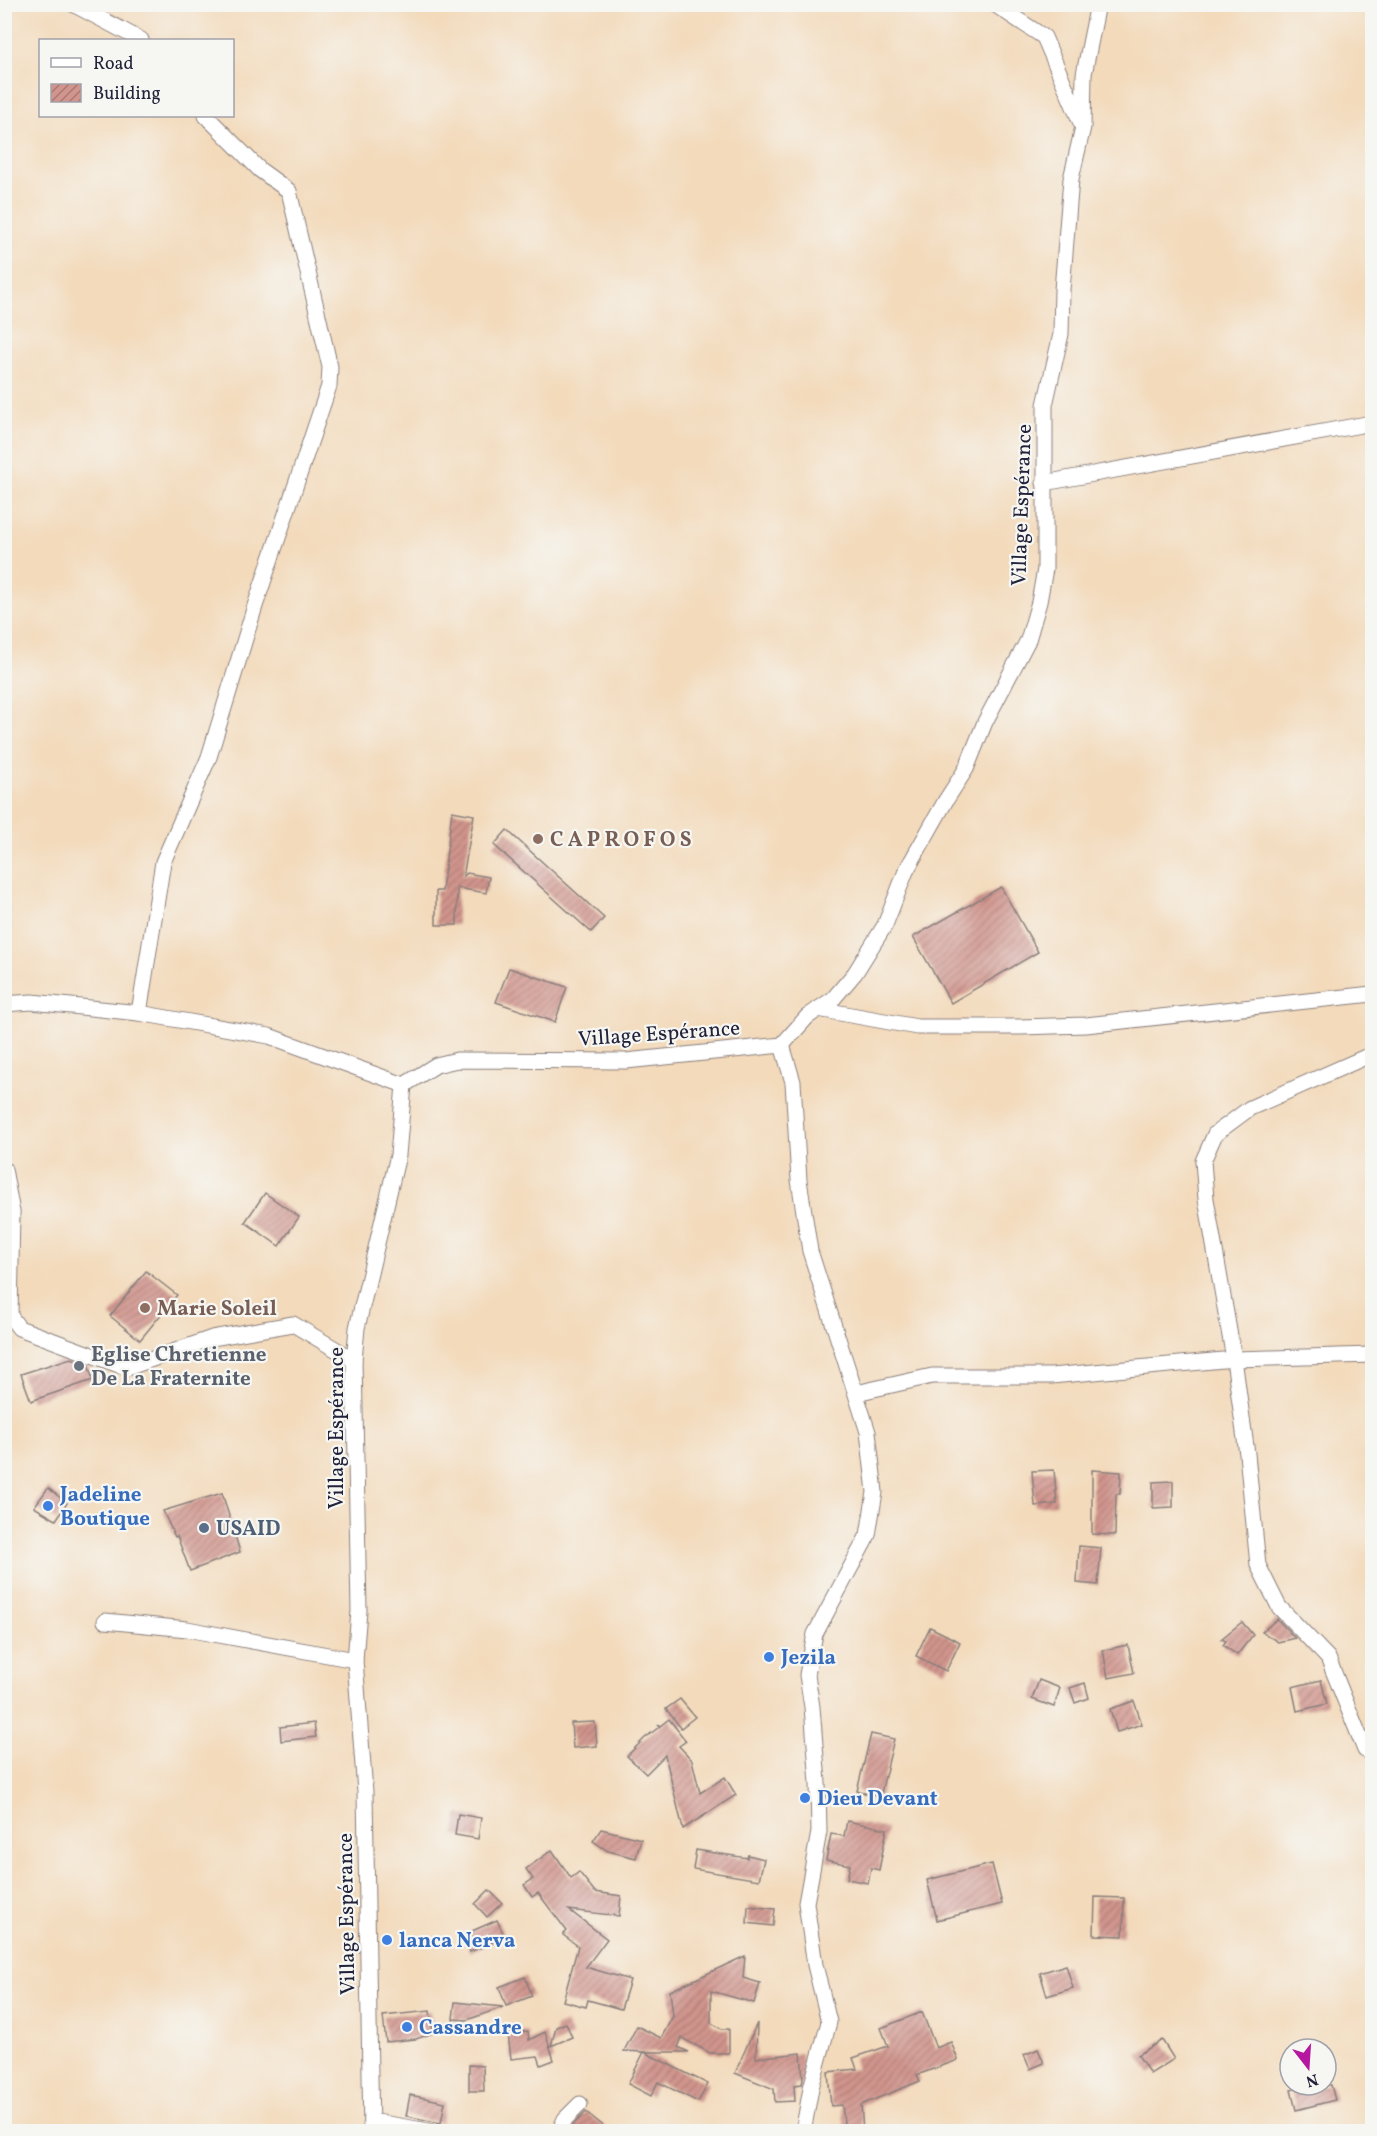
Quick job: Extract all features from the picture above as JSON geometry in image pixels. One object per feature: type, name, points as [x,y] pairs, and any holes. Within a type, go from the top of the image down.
[{"type":"street","points":[[73,4],[139,39]]},
{"type":"street","points":[[994,4],[1044,37],[1083,127]]},
{"type":"street","name":"Village Espérance","points":[[371,2126],[365,1792],[354,1660],[359,1611],[354,1360],[357,1328],[398,1155],[404,1085],[436,1065],[457,1059],[626,1061],[782,1045],[807,1017],[833,999],[855,973],[885,925],[906,871],[966,769],[985,722],[1028,640],[1039,602],[1045,568],[1045,405],[1061,334],[1062,290],[1071,179],[1083,127],[1084,74],[1098,4]]},
{"type":"street","points":[[139,1013],[163,862],[209,757],[255,606],[329,386],[330,367],[289,191],[260,170],[207,117]]},
{"type":"street","points":[[1044,483],[1372,423]]},
{"type":"street","points":[[818,1009],[917,1027],[1042,1027],[1086,1025],[1372,994]]},
{"type":"street","points":[[4,1004],[32,1002],[139,1013],[268,1036],[404,1085]]},
{"type":"street","points":[[782,1045],[793,1082],[799,1180],[810,1251],[868,1432],[875,1492],[868,1535],[815,1634],[807,1675],[817,1772],[819,1832],[806,1903],[815,1965],[830,2022],[811,2088],[803,2132]]},
{"type":"street","points":[[1365,1750],[1328,1658],[1279,1607],[1258,1565],[1247,1454],[1234,1359],[1206,1198],[1203,1161],[1215,1134],[1250,1108],[1370,1054]]},
{"type":"street","points":[[4,1168],[8,1214],[10,1316],[19,1328],[127,1368],[212,1338],[293,1324],[354,1360]]},
{"type":"street","points":[[856,1392],[932,1376],[1051,1376],[1234,1359],[1372,1355]]},
{"type":"street","points":[[105,1621],[187,1629],[354,1660]]},
{"type":"street","points":[[560,2132],[565,2119],[579,2104]]},
{"type":"street","points":[[371,2126],[434,2132]]},
{"type":"building","points":[[452,811],[474,815],[463,877],[467,873],[489,877],[486,893],[457,888],[457,925],[436,925],[436,891],[442,891]]},
{"type":"building","points":[[507,830],[604,918],[591,932],[494,845]]},
{"type":"building","points":[[1001,887],[1038,952],[951,1003],[913,937]]},
{"type":"building","points":[[509,968],[567,987],[555,1022],[496,1002]]},
{"type":"building","points":[[265,1193],[299,1217],[279,1246],[245,1222]]},
{"type":"building","points":[[146,1271],[177,1295],[140,1340],[110,1316]]},
{"type":"building","points":[[71,1358],[88,1364],[93,1380],[31,1401],[21,1374]]},
{"type":"building","points":[[1054,1470],[1057,1504],[1035,1506],[1032,1471]]},
{"type":"building","points":[[1092,1470],[1121,1472],[1120,1494],[1116,1494],[1115,1535],[1092,1534]]},
{"type":"building","points":[[1173,1481],[1173,1507],[1153,1508],[1153,1482]]},
{"type":"building","points":[[48,1488],[67,1503],[56,1520],[34,1507]]},
{"type":"building","points":[[222,1493],[240,1552],[190,1571],[177,1536],[175,1537],[163,1511]]},
{"type":"building","points":[[1079,1546],[1101,1548],[1098,1585],[1077,1583]]},
{"type":"building","points":[[1277,1619],[1295,1638],[1278,1642],[1262,1632]]},
{"type":"building","points":[[1242,1622],[1253,1635],[1237,1655],[1223,1645],[1226,1641],[1221,1639]]},
{"type":"building","points":[[930,1627],[960,1642],[946,1671],[916,1656]]},
{"type":"building","points":[[1128,1645],[1134,1673],[1108,1678],[1103,1650]]},
{"type":"building","points":[[1039,1680],[1060,1688],[1054,1707],[1032,1699]]},
{"type":"building","points":[[1321,1680],[1327,1704],[1297,1711],[1292,1687]]},
{"type":"building","points":[[1085,1683],[1089,1698],[1075,1703],[1070,1688]]},
{"type":"building","points":[[680,1699],[695,1717],[681,1728],[666,1709]]},
{"type":"building","points":[[1134,1701],[1142,1724],[1117,1732],[1110,1709]]},
{"type":"building","points":[[669,1719],[686,1741],[679,1746],[692,1760],[700,1793],[725,1777],[736,1795],[683,1829],[665,1755],[646,1774],[627,1756],[659,1727],[658,1724],[660,1726]]},
{"type":"building","points":[[595,1722],[597,1746],[573,1748],[571,1723]]},
{"type":"building","points":[[314,1723],[316,1737],[281,1741],[280,1727]]},
{"type":"building","points":[[871,1734],[894,1739],[880,1797],[857,1791]]},
{"type":"building","points":[[458,1814],[481,1818],[478,1839],[455,1835]]},
{"type":"building","points":[[847,1821],[887,1829],[879,1870],[871,1868],[868,1883],[847,1879],[850,1865],[826,1860],[831,1834],[844,1836]]},
{"type":"building","points":[[601,1829],[641,1839],[636,1858],[608,1851],[593,1841]]},
{"type":"building","points":[[552,1850],[571,1878],[579,1872],[595,1892],[621,1896],[619,1916],[569,1910],[607,1939],[586,1967],[630,1980],[621,2009],[588,2000],[586,2007],[563,2001],[578,1946],[563,1935],[567,1931],[538,1893],[532,1897],[524,1885],[533,1879],[526,1869]]},
{"type":"building","points":[[696,1850],[747,1858],[748,1855],[764,1859],[759,1880],[693,1869]]},
{"type":"building","points":[[992,1864],[1002,1904],[937,1920],[927,1880]]},
{"type":"building","points":[[489,1890],[502,1903],[487,1917],[475,1904]]},
{"type":"building","points":[[1095,1897],[1124,1898],[1123,1936],[1094,1935]]},
{"type":"building","points":[[748,1906],[775,1909],[773,1926],[747,1923]]},
{"type":"building","points":[[497,1920],[505,1937],[470,1952],[463,1935]]},
{"type":"building","points":[[745,1956],[743,1978],[760,1983],[754,2003],[711,1991],[711,2023],[722,2029],[729,2029],[729,2053],[710,2053],[682,2038],[678,2047],[689,2052],[624,2051],[637,2026],[661,2038],[673,2016],[670,1991]]},
{"type":"building","points":[[1066,1965],[1073,1988],[1047,1996],[1040,1973]]},
{"type":"building","points":[[525,1977],[532,1996],[506,2006],[499,1987]]},
{"type":"building","points":[[455,2002],[503,2007],[467,2020],[453,2019]]},
{"type":"building","points":[[430,2011],[433,2033],[416,2039],[386,2042],[383,2016]]},
{"type":"building","points":[[922,2012],[936,2048],[951,2042],[958,2060],[917,2075],[920,2081],[861,2105],[863,2130],[845,2132],[842,2105],[831,2106],[828,2072],[857,2069],[853,2058],[888,2046],[881,2028]]},
{"type":"building","points":[[566,2023],[572,2037],[551,2046],[556,2027]]},
{"type":"building","points":[[757,2023],[756,2058],[801,2053],[803,2079],[802,2084],[794,2085],[795,2101],[775,2102],[774,2089],[735,2073]]},
{"type":"building","points":[[528,2031],[529,2040],[545,2032],[554,2060],[541,2065],[538,2056],[511,2059],[508,2034]]},
{"type":"building","points":[[1162,2040],[1174,2059],[1150,2074],[1138,2055]]},
{"type":"building","points":[[1038,2049],[1044,2063],[1030,2069],[1024,2055]]},
{"type":"building","points":[[644,2052],[708,2084],[698,2102],[658,2082],[651,2096],[628,2084]]},
{"type":"building","points":[[469,2065],[483,2066],[484,2091],[469,2091]]},
{"type":"building","points":[[410,2095],[445,2102],[441,2123],[406,2116]]},
{"type":"building","points":[[1293,2097],[1334,2097],[1335,2100],[1296,2110]]},
{"type":"building","points":[[586,2112],[611,2132],[570,2132]]},
{"type":"place","name":"C A P R O F O S","points":[[538,839]]},
{"type":"place","name":"Marie Soleil","points":[[145,1308]]},
{"type":"place","name":"Eglise Chretienne De La Fraternite","points":[[79,1366]]},
{"type":"place","name":"Jadeline Boutique","points":[[48,1506]]},
{"type":"place","name":"USAID","points":[[204,1528]]},
{"type":"place","name":"Jezila","points":[[769,1657]]},
{"type":"place","name":"Dieu Devant","points":[[805,1798]]},
{"type":"place","name":"lanca Nerva","points":[[387,1940]]},
{"type":"place","name":"Cassandre","points":[[407,2027]]}]
